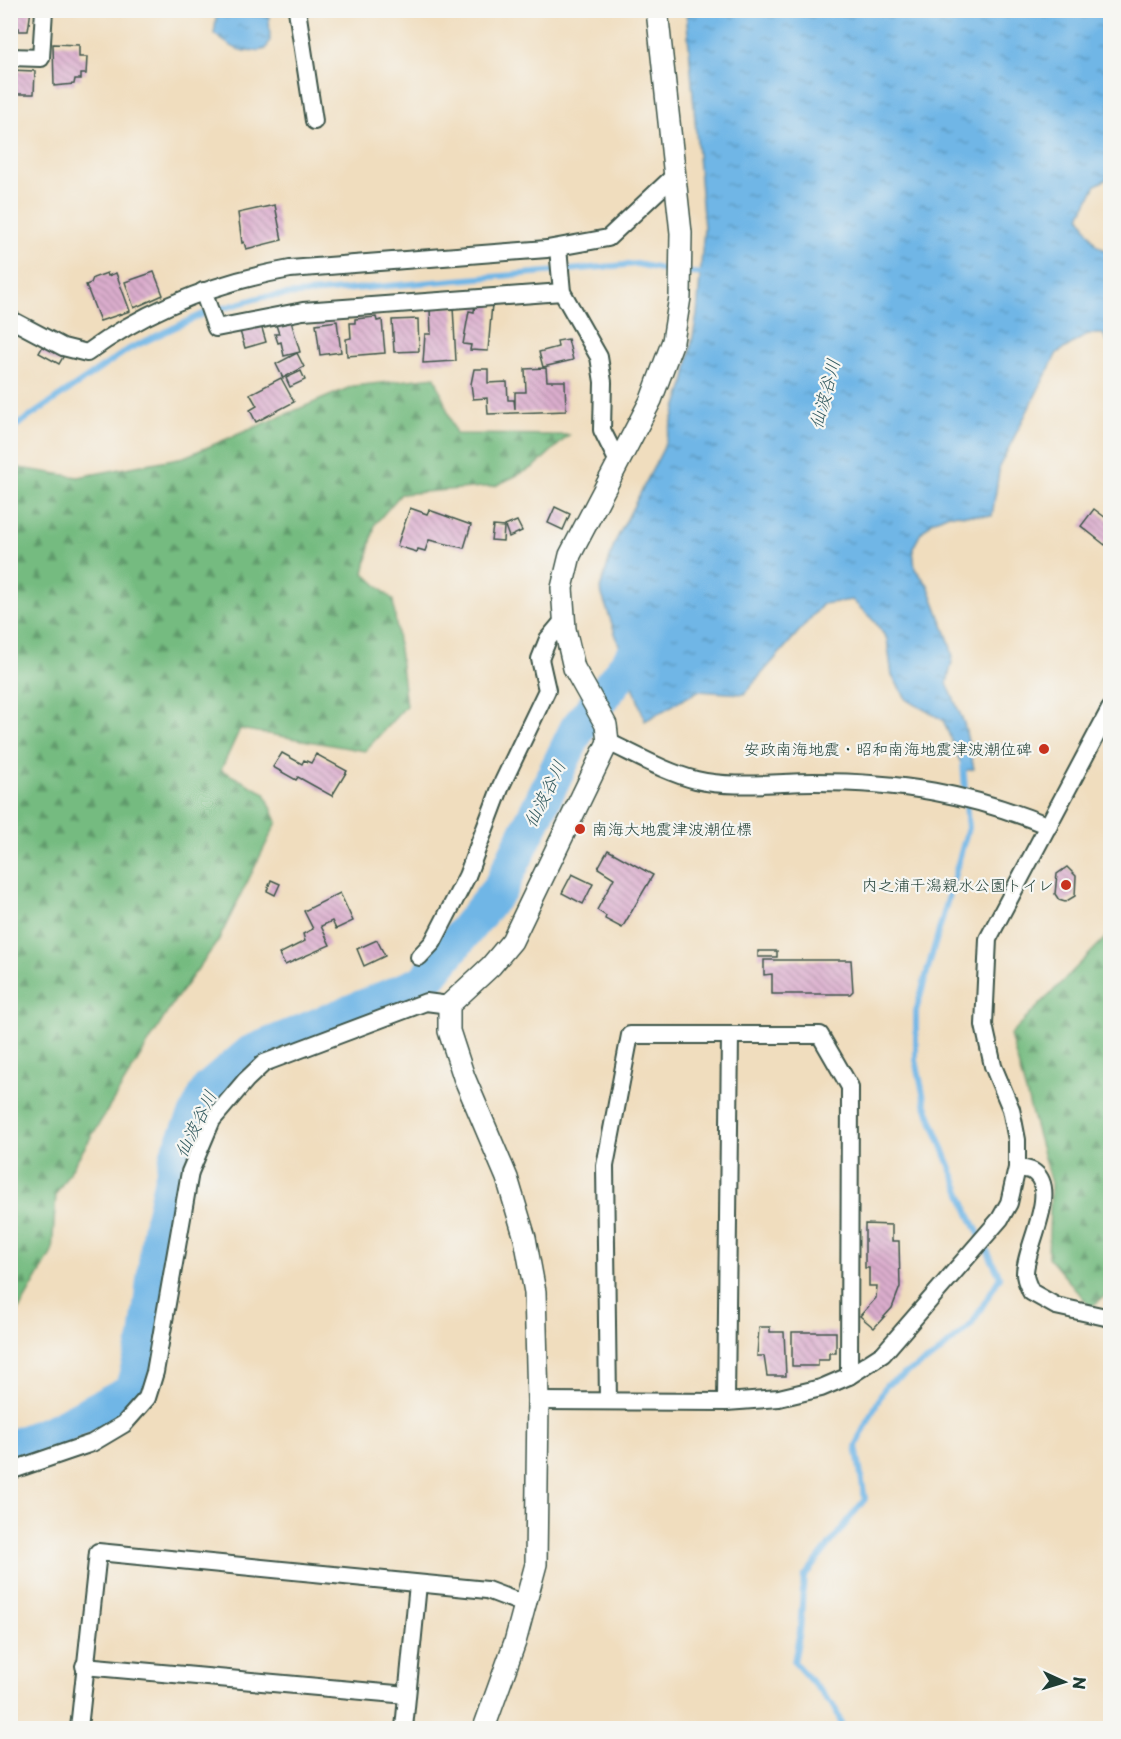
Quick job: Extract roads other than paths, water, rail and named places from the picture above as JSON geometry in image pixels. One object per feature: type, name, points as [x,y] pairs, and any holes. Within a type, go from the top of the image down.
[{"type":"street","points":[[10,57],[41,58],[44,10]]},
{"type":"street","points":[[297,10],[314,121]]},
{"type":"street","points":[[657,10],[681,233],[680,297],[673,341],[651,400],[570,555],[562,588],[565,624],[574,668],[607,734],[669,771],[696,780],[744,784],[876,783],[937,790],[976,800],[1049,826]]},
{"type":"street","points":[[10,319],[63,346],[87,353],[116,332],[204,296],[290,269],[559,253],[608,238],[676,174]]},
{"type":"street","points":[[559,253],[561,287],[598,357],[603,381],[602,430],[618,462]]},
{"type":"street","points":[[204,296],[216,328],[303,311],[561,287]]},
{"type":"street","points":[[419,957],[433,942],[467,876],[501,786],[547,690],[540,659],[548,639],[565,624]]},
{"type":"street","points":[[538,1401],[726,1402],[779,1398],[821,1388],[849,1376],[883,1353],[1000,1219],[1009,1203],[1017,1168],[1017,1140],[1011,1109],[993,1066],[984,1025],[988,939],[1110,709]]},
{"type":"street","points":[[484,1728],[515,1642],[536,1564],[538,1401],[535,1292],[525,1238],[507,1178],[465,1077],[449,1031],[449,1005],[491,966],[512,941],[607,734]]},
{"type":"street","points":[[10,1471],[92,1443],[133,1417],[147,1398],[155,1372],[190,1172],[212,1120],[246,1080],[264,1064],[426,1002],[449,1005]]},
{"type":"street","points":[[608,1401],[605,1166],[630,1035],[820,1035],[850,1087],[849,1376]]},
{"type":"street","points":[[726,1402],[730,1035]]},
{"type":"street","points":[[1017,1168],[1034,1171],[1039,1176],[1043,1192],[1041,1216],[1025,1274],[1031,1292],[1056,1306],[1110,1318]]},
{"type":"street","points":[[79,1728],[98,1552],[487,1590],[524,1604]]},
{"type":"street","points":[[404,1728],[418,1584]]},
{"type":"street","points":[[84,1666],[407,1695]]},
{"type":"water","points":[[686,11],[1110,11],[1110,177],[1096,185],[1080,216],[1096,245],[1110,253],[1110,346],[1103,334],[1088,334],[1057,353],[1000,465],[992,516],[949,514],[933,521],[921,533],[913,548],[915,569],[928,585],[949,641],[953,657],[947,683],[964,723],[974,769],[964,771],[943,720],[907,700],[892,676],[887,639],[875,622],[852,600],[823,604],[744,694],[698,691],[645,721],[600,589],[615,542],[663,449],[684,384],[697,315],[704,228]]},
{"type":"water","points":[[217,14],[269,16],[270,40],[266,49],[244,51],[220,39],[214,34]]},
{"type":"waterway","points":[[10,430],[129,349],[203,314],[262,297],[637,264],[675,272],[707,274]]},
{"type":"waterway","name":"仙波谷川","points":[[10,1448],[57,1430],[132,1391],[147,1339],[160,1230],[178,1154],[209,1089],[251,1053],[423,983],[500,888],[577,729],[657,626]]},
{"type":"waterway","points":[[843,1728],[835,1708],[794,1662],[800,1631],[804,1577],[865,1499],[856,1446],[886,1385],[935,1356],[971,1325],[1000,1277],[969,1214],[925,1103],[916,1060],[916,1011],[968,828],[963,763]]},
{"type":"place","name":"安政南海地震・昭和南海地震津波潮位碑","points":[[1044,749]]},
{"type":"place","name":"南海大地震津波潮位標","points":[[580,829]]},
{"type":"place","name":"内之浦干潟親水公園トイレ","points":[[1066,885]]}]
